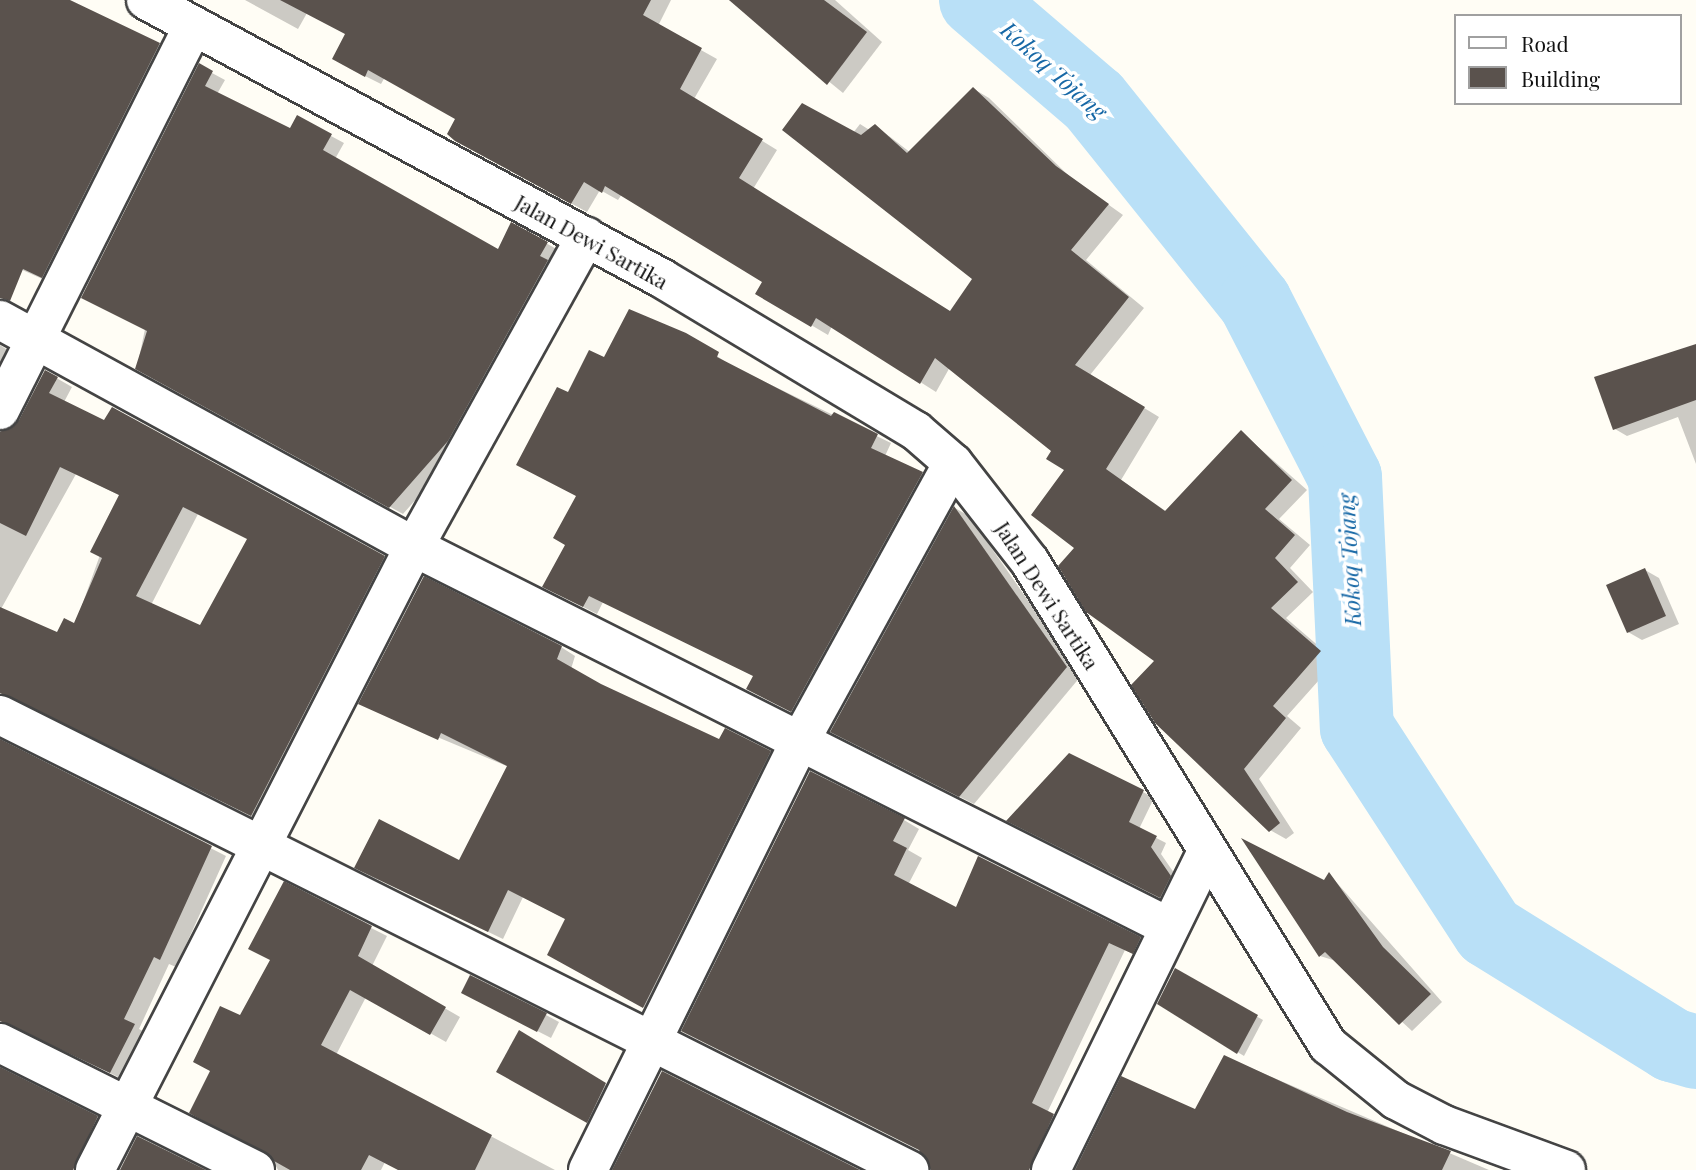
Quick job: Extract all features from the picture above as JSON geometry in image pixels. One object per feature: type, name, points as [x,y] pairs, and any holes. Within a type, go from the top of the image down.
[{"type":"street","name":"Jalan Dewi Sartika","points":[[146,0],[586,237],[870,399],[953,463],[1031,562],[1328,1045],[1396,1100],[1432,1119],[1566,1170]]},
{"type":"street","points":[[0,410],[194,26]]},
{"type":"street","points":[[94,1170],[124,1105],[414,547],[586,237]]},
{"type":"street","points":[[0,320],[414,547],[1167,926]]},
{"type":"street","points":[[588,1170],[800,741],[953,463]]},
{"type":"street","points":[[0,715],[650,1044],[909,1170]]},
{"type":"street","points":[[1051,1170],[1167,926],[1207,852]]},
{"type":"street","points":[[0,1043],[255,1170]]},
{"type":"building","points":[[0,0],[70,0],[160,43],[42,278],[23,269],[10,301],[0,298]]},
{"type":"building","points":[[280,0],[651,0],[643,15],[702,48],[680,89],[763,139],[739,178],[950,311],[972,279],[782,130],[802,103],[861,135],[875,124],[907,153],[973,87],[1056,166],[1109,204],[1071,250],[1129,297],[1075,365],[1145,407],[1106,469],[1165,511],[1241,430],[1292,480],[1265,509],[1295,535],[1275,558],[1298,582],[1271,608],[1321,651],[1273,706],[1286,718],[1244,769],[1280,823],[1269,832],[1155,723],[1131,685],[1154,661],[1086,612],[1058,566],[1074,548],[1031,515],[1064,470],[1046,459],[1051,451],[935,358],[920,384],[816,318],[811,327],[755,294],[762,282],[605,186],[602,193],[584,182],[571,204],[455,141],[447,134],[455,119],[368,70],[365,77],[332,59],[345,34]]},
{"type":"building","points":[[729,0],[824,0],[867,32],[827,85]]},
{"type":"building","points":[[199,63],[213,71],[205,86],[290,128],[297,115],[332,134],[323,150],[498,249],[511,222],[548,242],[540,256],[548,260],[448,441],[389,508],[135,369],[147,331],[81,298]]},
{"type":"building","points":[[629,309],[686,333],[719,352],[717,357],[831,416],[834,412],[878,434],[871,448],[923,472],[791,712],[746,689],[753,676],[589,596],[583,607],[542,587],[565,545],[553,538],[576,496],[516,465],[557,387],[568,392],[589,350],[604,357]]},
{"type":"building","points":[[1696,344],[1696,400],[1613,430],[1594,377]]},
{"type":"building","points":[[45,370],[58,377],[49,393],[104,420],[112,407],[385,556],[251,816],[0,693],[0,607],[57,632],[64,618],[74,623],[102,558],[90,552],[119,495],[60,467],[26,536],[0,523],[0,432],[19,420]],"holes":[[[183,507],[247,539],[200,625],[136,596]]]},
{"type":"building","points":[[954,506],[1067,667],[959,797],[830,732]]},
{"type":"building","points":[[1645,568],[1666,616],[1627,633],[1606,585]]},
{"type":"building","points":[[424,576],[562,646],[557,659],[601,684],[719,739],[725,728],[771,751],[643,1008],[547,955],[565,919],[508,890],[488,932],[354,868],[379,819],[459,860],[507,766],[441,733],[438,740],[358,704]]},
{"type":"building","points":[[0,739],[212,846],[160,960],[154,957],[124,1019],[135,1024],[110,1073],[0,1021]]},
{"type":"building","points":[[1069,753],[1144,790],[1129,822],[1157,836],[1151,847],[1171,876],[1160,898],[1006,821]]},
{"type":"building","points":[[810,771],[905,818],[893,841],[907,848],[894,875],[956,907],[978,856],[1141,937],[1133,954],[1109,943],[1069,1025],[1032,1103],[1054,1114],[1029,1170],[931,1170],[919,1150],[681,1031]]},
{"type":"building","points":[[1241,838],[1324,880],[1329,872],[1383,947],[1431,994],[1399,1025],[1325,952],[1319,957]]},
{"type":"building","points":[[284,881],[372,926],[358,956],[446,1007],[430,1035],[350,990],[321,1045],[492,1135],[475,1170],[398,1170],[369,1155],[361,1170],[290,1170],[189,1113],[210,1071],[193,1062],[220,1006],[240,1015],[270,960],[248,949]]},
{"type":"building","points":[[1175,968],[1258,1015],[1237,1054],[1157,1004]]},
{"type":"building","points":[[470,975],[547,1013],[537,1032],[461,993]]},
{"type":"building","points":[[519,1030],[606,1083],[587,1123],[496,1072]]},
{"type":"building","points":[[1224,1055],[1347,1112],[1451,1151],[1442,1170],[1075,1170],[1121,1076],[1195,1109]]},
{"type":"building","points":[[0,1067],[98,1116],[73,1170],[0,1170]]},
{"type":"building","points":[[662,1071],[860,1170],[612,1170]]},
{"type":"building","points":[[137,1136],[206,1170],[120,1170]]},
{"type":"waterway","name":"Kokoq Tojang","points":[[976,0],[1094,101],[1255,302],[1345,477],[1357,728],[1489,931],[1672,1045],[1696,1052]]}]
